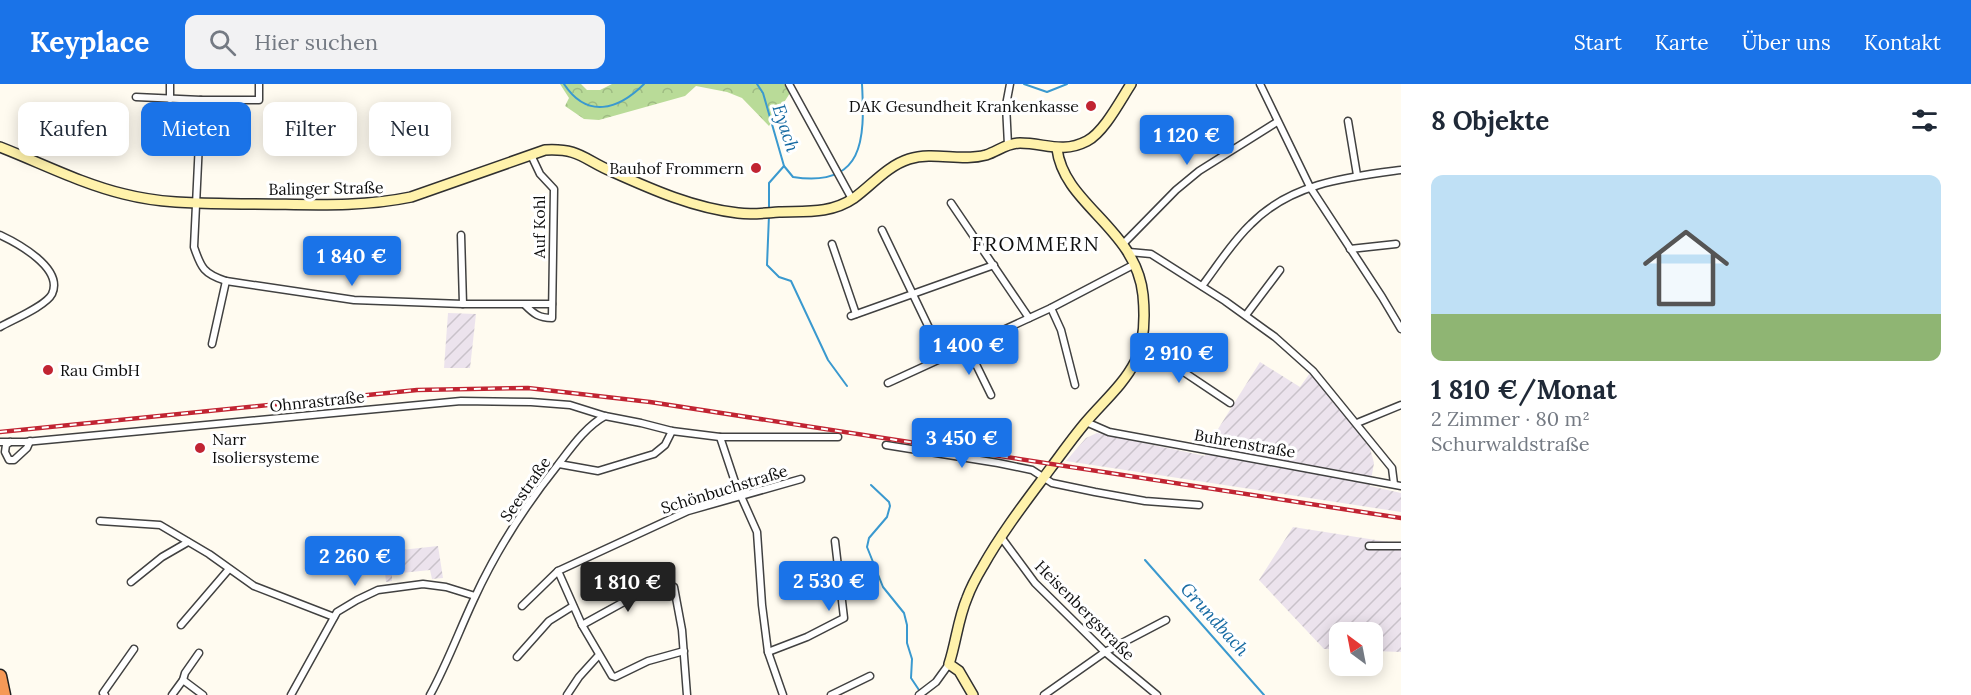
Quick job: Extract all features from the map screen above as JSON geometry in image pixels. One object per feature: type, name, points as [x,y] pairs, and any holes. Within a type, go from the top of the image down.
[{"type":"highway","points":[[0,676],[4,695]]},
{"type":"main road","name":"Balinger Straße","points":[[0,147],[121,194],[157,201],[196,204],[347,205],[390,202],[422,194],[545,150],[562,150],[585,156],[609,171],[671,197],[706,207],[737,213],[817,211],[834,208],[888,170],[909,159],[929,156],[969,158],[987,155],[1008,145],[1029,144],[1057,149],[1074,147],[1090,140],[1105,123],[1131,84]]},
{"type":"main road","points":[[973,695],[957,669],[949,664],[967,598],[1001,537],[1086,422],[1126,376],[1136,361],[1142,345],[1143,294],[1135,264],[1126,248],[1066,176],[1059,162],[1057,149]]},
{"type":"street","points":[[170,84],[170,99]]},
{"type":"street","points":[[136,98],[259,100],[259,84]]},
{"type":"street","points":[[789,84],[850,196]]},
{"type":"street","points":[[1008,145],[1006,105],[1010,84]]},
{"type":"street","points":[[1260,84],[1310,187],[1401,329]]},
{"type":"street","points":[[201,100],[194,247],[201,267],[212,276],[226,281],[354,300],[552,304],[552,318],[536,315],[525,305]]},
{"type":"street","points":[[1348,121],[1357,175]]},
{"type":"street","points":[[1277,122],[1199,171],[1163,203],[1126,248],[1151,254],[1202,286],[1246,315],[1313,371],[1392,468],[1394,484]]},
{"type":"street","name":"Auf Kohl","points":[[531,155],[540,174],[554,189],[552,304]]},
{"type":"street","points":[[1202,286],[1252,223],[1264,212],[1325,181],[1401,170]]},
{"type":"street","points":[[951,203],[1029,318]]},
{"type":"street","points":[[882,230],[943,357]]},
{"type":"street","points":[[0,234],[24,246],[44,264],[51,276],[53,286],[52,294],[45,302],[0,327]]},
{"type":"street","points":[[461,236],[463,304]]},
{"type":"street","points":[[832,244],[854,315],[994,265]]},
{"type":"street","points":[[1350,249],[1396,244]]},
{"type":"street","points":[[888,383],[1051,308],[1135,264]]},
{"type":"street","points":[[1246,315],[1280,270]]},
{"type":"street","points":[[212,344],[226,281]]},
{"type":"street","points":[[1051,308],[1061,330],[1075,385]]},
{"type":"street","points":[[1142,345],[1230,403]]},
{"type":"street","points":[[967,346],[991,395]]},
{"type":"street","name":"Ohnrastraße","points":[[0,442],[288,419],[461,401],[570,405],[605,416]]},
{"type":"street","points":[[1357,423],[1401,405]]},
{"type":"street","points":[[605,416],[672,431],[720,437],[838,437]]},
{"type":"street","name":"Seestraße","points":[[430,695],[475,596],[512,531],[539,489],[559,464],[596,421],[605,416]]},
{"type":"street","name":"Buhrenstraße","points":[[1086,422],[1109,432],[1401,486]]},
{"type":"street","points":[[559,464],[598,471],[654,454],[665,445],[672,431]]},
{"type":"street","points":[[720,437],[757,532],[768,652],[783,695]]},
{"type":"street","points":[[10,442],[6,445],[5,452],[9,460],[14,460],[27,448],[30,441]]},
{"type":"street","points":[[886,445],[1032,470],[1052,483],[1125,497],[1199,505]]},
{"type":"street","name":"Schönbuchstraße","points":[[522,606],[558,571],[688,511],[801,479]]},
{"type":"street","points":[[100,521],[160,525],[254,586],[334,617]]},
{"type":"street","name":"Heisenbergstraße","points":[[1001,537],[1035,583],[1105,652],[1157,695]]},
{"type":"street","points":[[131,582],[162,556],[188,542]]},
{"type":"street","points":[[768,652],[807,637],[844,618],[835,542]]},
{"type":"street","points":[[1369,546],[1401,546]]},
{"type":"street","points":[[181,625],[229,569]]},
{"type":"street","points":[[558,571],[582,625],[598,656],[612,676],[615,677],[648,661],[684,651]]},
{"type":"street","points":[[291,695],[337,612],[357,600],[378,590],[423,584],[446,587],[475,596]]},
{"type":"street","points":[[582,625],[630,598],[669,585],[674,587],[679,607],[687,695]]},
{"type":"street","points":[[517,657],[549,621],[573,606]]},
{"type":"street","points":[[1044,695],[1105,652],[1166,620]]},
{"type":"street","points":[[105,695],[103,693],[134,649]]},
{"type":"street","points":[[172,695],[199,653]]},
{"type":"street","points":[[567,695],[579,677],[598,656]]},
{"type":"street","points":[[922,693],[936,682],[949,664]]},
{"type":"street","points":[[831,695],[870,676]]},
{"type":"street","points":[[183,680],[203,695]]},
{"type":"shaded area","points":[[448,313],[476,314],[470,368],[444,368]]},
{"type":"shaded area","points":[[1260,362],[1300,387],[1310,373],[1370,448],[1374,463],[1370,486],[1401,493],[1401,512],[1066,461],[1086,438],[1097,433],[1205,456],[1208,445]]},
{"type":"shaded area","points":[[1293,527],[1401,544],[1401,652],[1383,651],[1383,622],[1329,622],[1329,649],[1324,649],[1259,580]]},
{"type":"shaded area","points":[[438,546],[443,578],[432,579],[430,570],[392,574],[392,581],[386,582],[383,552]]},
{"type":"green space","points":[[560,84],[581,84],[587,90],[600,90],[612,84],[784,84],[790,93],[769,126],[742,98],[727,92],[696,86],[685,96],[599,120],[584,119],[565,106],[569,98]]},
{"type":"waterway","name":"Eyach","points":[[564,84],[583,102],[603,107],[624,100],[644,84]]},
{"type":"waterway","name":"Eyach","points":[[757,84],[763,93],[784,166],[793,177],[816,178],[834,175],[847,167],[855,156],[862,124],[862,84]]},
{"type":"waterway","name":"Eyach","points":[[1024,84],[1047,92],[1067,84]]},
{"type":"waterway","points":[[769,209],[769,183],[784,166]]},
{"type":"waterway","points":[[769,215],[767,265],[779,277],[791,281],[828,360],[847,386]]},
{"type":"waterway","points":[[871,485],[889,502],[890,506],[887,517],[869,538],[867,547],[883,587],[904,613],[907,643],[912,659],[911,678],[921,693]]},
{"type":"waterway","name":"Grundbach","points":[[1145,560],[1264,695]]},
{"type":"railway","points":[[0,432],[417,390],[528,388],[650,402],[1401,518]]},
{"type":"place","name":"DAK Gesundheit Krankenkasse","points":[[1091,106]]},
{"type":"place","name":"Bauhof Frommern","points":[[756,168]]},
{"type":"place","name":"Rau GmbH","points":[[48,370]]},
{"type":"place","name":"Narr Isoliersysteme","points":[[200,448]]},
{"type":"district","name":"FROMMERN","points":[[1036,243]]}]
